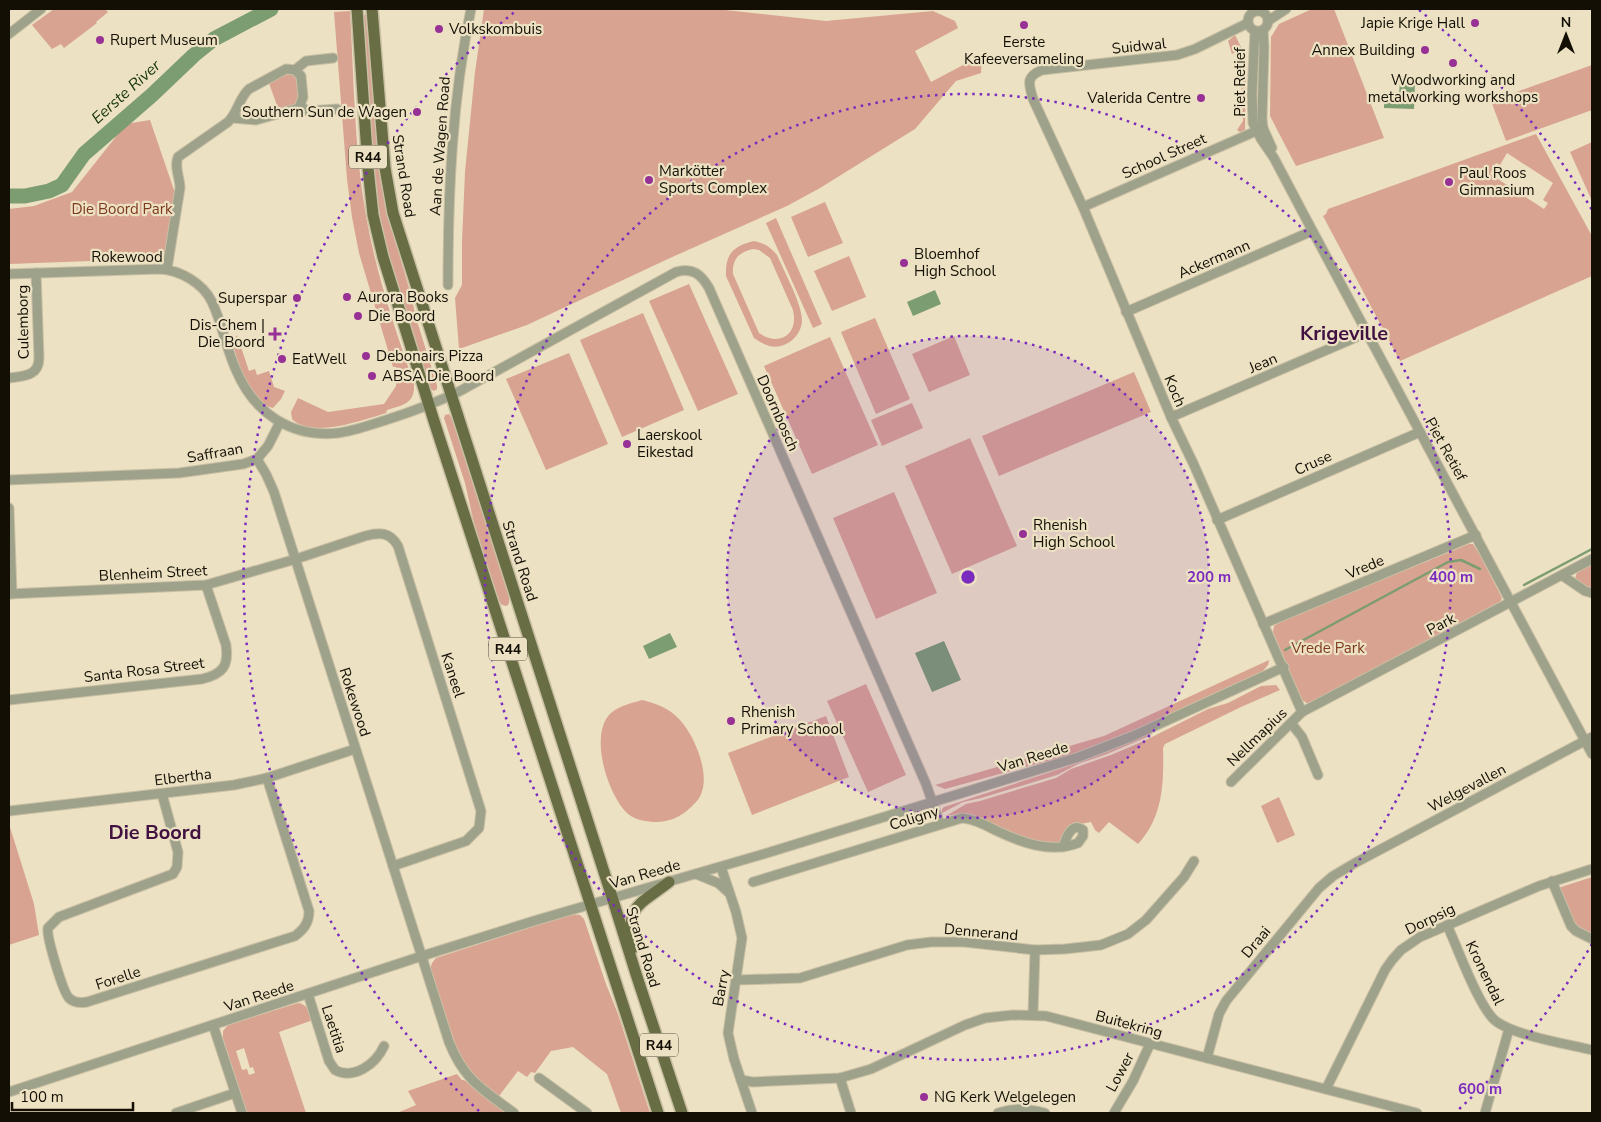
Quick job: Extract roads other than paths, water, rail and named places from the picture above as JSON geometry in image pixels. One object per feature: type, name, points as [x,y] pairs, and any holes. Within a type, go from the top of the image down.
[{"type":"main road","name":"Strand Road","points":[[357,9],[368,168],[374,215],[383,257],[658,1113]]},
{"type":"main road","name":"Strand Road","points":[[372,9],[385,168],[393,213],[450,396],[682,1113]]},
{"type":"main road","points":[[637,977],[639,965],[630,923],[632,915],[636,908],[669,882]]},
{"type":"street","points":[[9,34],[41,9]]},
{"type":"street","name":"Aan de Wagen Road","points":[[448,286],[448,224],[454,116],[470,9]]},
{"type":"street","points":[[1260,13],[1267,26],[1259,31],[1251,29],[1248,19],[1260,13],[1278,9]]},
{"type":"street","points":[[1260,13],[1286,9]]},
{"type":"street","name":"Suidwal","points":[[1030,78],[1042,70],[1177,55],[1194,49],[1248,22]]},
{"type":"street","name":"Piet Retief","points":[[1259,31],[1252,118],[1260,129],[1312,232],[1511,603],[1589,739],[1592,754]]},
{"type":"street","points":[[295,70],[306,61],[333,58]]},
{"type":"street","points":[[167,269],[180,188],[176,162],[181,155],[206,139],[232,118],[241,99],[249,89],[286,69],[295,70],[301,76],[303,97],[300,106],[295,110],[262,119],[232,118]]},
{"type":"street","name":"Koch","points":[[1030,78],[1029,85],[1033,99],[1083,207],[1171,417],[1302,712]]},
{"type":"street","points":[[300,106],[308,111],[337,109]]},
{"type":"street","name":"School Street","points":[[1083,207],[1260,129]]},
{"type":"street","name":"Ackermann","points":[[1126,312],[1312,232]]},
{"type":"street","name":"Rokewood","points":[[9,274],[167,269],[185,276],[201,287],[211,301],[235,369],[245,389],[260,407],[280,422]]},
{"type":"street","name":"Doornbosch","points":[[429,405],[450,396],[676,272],[690,270],[698,274],[704,279],[708,288],[933,802],[940,824]]},
{"type":"street","name":"Culemborg","points":[[9,378],[32,374],[38,367],[36,273]]},
{"type":"street","name":"Jean","points":[[1171,417],[1366,333]]},
{"type":"street","points":[[280,422],[300,431],[324,434],[339,433],[429,405]]},
{"type":"street","name":"Saffraan","points":[[9,480],[180,473],[243,464],[257,459],[268,446],[280,422]]},
{"type":"street","name":"Cruse","points":[[1217,520],[1420,432]]},
{"type":"street","name":"Rokewood","points":[[257,459],[270,482],[296,559],[449,1042],[461,1068],[480,1087],[514,1113]]},
{"type":"street","points":[[9,508],[10,594]]},
{"type":"street","name":"Kaneel","points":[[296,559],[376,533],[388,535],[394,540],[398,546],[481,806],[479,828],[466,841],[393,866]]},
{"type":"street","name":"Vrede","points":[[1264,624],[1476,535]]},
{"type":"street","name":"Blenheim Street","points":[[10,594],[206,585],[296,559]]},
{"type":"street","name":"Park","points":[[1302,712],[1563,576],[1592,559]]},
{"type":"street","points":[[1563,576],[1592,593]]},
{"type":"street","name":"Santa Rosa Street","points":[[9,700],[202,679],[214,676],[226,664],[227,655],[226,645],[206,585]]},
{"type":"street","name":"Van Reede","points":[[9,1092],[422,956],[591,904],[721,867],[1097,750],[1133,736],[1284,668]]},
{"type":"street","name":"Nellmapius","points":[[1231,782],[1302,712]]},
{"type":"street","points":[[1291,723],[1302,737],[1318,775]]},
{"type":"street","name":"Welgevallen","points":[[1355,863],[1589,739]]},
{"type":"street","name":"Elbertha","points":[[9,811],[234,785],[267,778],[355,749]]},
{"type":"street","name":"Forelle","points":[[162,794],[178,852],[177,867],[173,874],[58,917],[48,928],[48,937],[65,992],[71,1000],[81,1003],[106,996],[294,936],[306,926],[309,919],[309,911],[267,778]]},
{"type":"street","name":"Coligny","points":[[753,882],[955,819],[969,818],[1027,844],[1063,847],[1073,845],[1082,840],[1083,830],[1076,827],[1070,832],[1063,847]]},
{"type":"street","name":"Dennerand","points":[[736,980],[800,978],[898,948],[931,942],[964,942],[1035,950],[1101,945],[1128,934],[1138,927],[1153,913],[1184,877],[1194,860]]},
{"type":"street","name":"Draai","points":[[1207,1058],[1219,1014],[1231,993],[1320,888],[1333,876],[1355,863]]},
{"type":"street","name":"Barry","points":[[721,867],[739,922],[742,938],[730,1008],[728,1032],[752,1113]]},
{"type":"street","name":"Dorpsig","points":[[1326,1089],[1392,960],[1410,943],[1447,925],[1552,881],[1592,869]]},
{"type":"street","points":[[696,874],[718,883],[731,896]]},
{"type":"street","points":[[1552,881],[1571,926],[1576,931],[1592,938]]},
{"type":"street","name":"Kronendal","points":[[1447,925],[1484,1008],[1497,1022],[1509,1029],[1592,1050]]},
{"type":"street","points":[[1033,1014],[1035,950]]},
{"type":"street","name":"Laetitia","points":[[308,994],[329,1061],[334,1070],[343,1073],[363,1069],[377,1059],[384,1046]]},
{"type":"street","name":"Buitekring","points":[[741,1080],[753,1082],[840,1078],[871,1069],[985,1018],[1033,1014],[1326,1089],[1392,1110],[1416,1113]]},
{"type":"street","points":[[213,1025],[242,1113]]},
{"type":"street","points":[[1486,1113],[1509,1029]]},
{"type":"street","name":"Lower","points":[[1114,1113],[1133,1081],[1150,1044]]},
{"type":"street","points":[[539,1078],[587,1113]]},
{"type":"street","points":[[840,1078],[852,1113]]},
{"type":"street","points":[[176,1113],[235,1093]]},
{"type":"street","points":[[998,1113],[1020,1108],[1045,1113]]},
{"type":"waterway","name":"Eerste River","points":[[9,196],[25,196],[49,191],[62,185],[84,154],[152,95],[194,55],[214,39],[271,9]]},
{"type":"waterway","points":[[1524,585],[1592,549]]},
{"type":"waterway","points":[[1285,650],[1448,562],[1461,560],[1480,569]]},
{"type":"place","name":"Japie Krige Hall","points":[[1475,23]]},
{"type":"place","name":"Eerste Kafeeversameling","points":[[1024,25]]},
{"type":"place","name":"Volkskombuis","points":[[439,29]]},
{"type":"place","name":"Rupert Museum","points":[[100,40]]},
{"type":"place","name":"Annex Building","points":[[1425,50]]},
{"type":"place","name":"Woodworking and metalworking workshops","points":[[1453,63]]},
{"type":"place","name":"Valerida Centre","points":[[1201,98]]},
{"type":"place","name":"Southern Sun de Wagen","points":[[417,112]]},
{"type":"place","name":"Markötter Sports Complex","points":[[649,180]]},
{"type":"place","name":"Paul Roos Gimnasium","points":[[1449,182]]},
{"type":"place","name":"Bloemhof High School","points":[[904,263]]},
{"type":"place","name":"Aurora Books","points":[[347,297]]},
{"type":"place","name":"Superspar","points":[[297,298]]},
{"type":"place","name":"Die Boord","points":[[358,316]]},
{"type":"place","name":"Dis-Chem | Die Boord","points":[[275,334]]},
{"type":"place","name":"Debonairs Pizza","points":[[366,356]]},
{"type":"place","name":"EatWell","points":[[282,359]]},
{"type":"place","name":"ABSA Die Boord","points":[[372,376]]},
{"type":"place","name":"Laerskool Eikestad","points":[[627,444]]},
{"type":"place","name":"Rhenish High School","points":[[1023,534]]},
{"type":"place","name":"Rhenish Primary School","points":[[731,721]]},
{"type":"place","name":"NG Kerk Welgelegen","points":[[924,1097]]},
{"type":"district","name":"Krigeville","points":[[1344,333]]},
{"type":"district","name":"Die Boord","points":[[155,832]]},
{"type":"park label","name":"Die Boord Park","points":[[122,209]]},
{"type":"park label","name":"Vrede Park","points":[[1328,648]]}]
